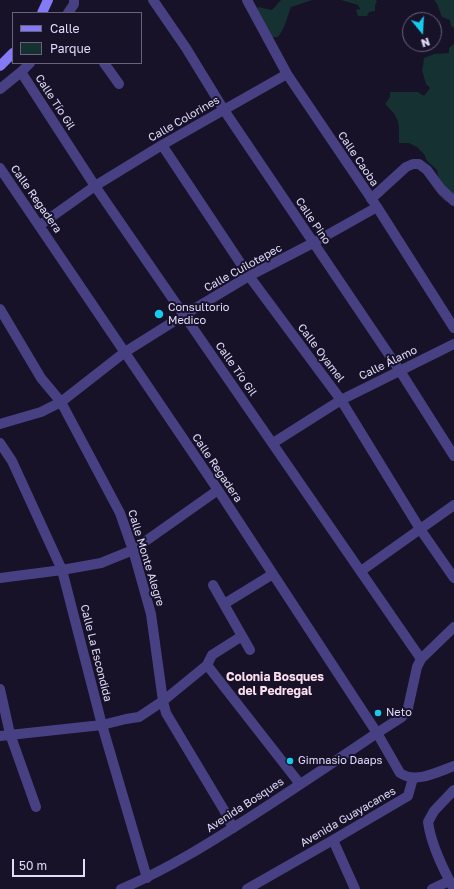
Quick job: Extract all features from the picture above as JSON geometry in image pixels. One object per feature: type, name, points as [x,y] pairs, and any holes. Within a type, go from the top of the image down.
[{"type":"main road","points":[[42,12],[48,0]]},
{"type":"main road","points":[[0,66],[12,54]]},
{"type":"street","name":"Calle Pino","points":[[153,0],[186,48],[224,110],[400,371],[454,456]]},
{"type":"street","name":"Calle Caoba","points":[[247,0],[287,74],[374,203],[454,328]]},
{"type":"street","points":[[0,89],[22,72],[29,64]]},
{"type":"street","points":[[105,64],[119,84]]},
{"type":"street","name":"Calle Tío Gil","points":[[22,72],[95,186],[421,658]]},
{"type":"street","name":"Calle Colorines","points":[[40,225],[95,186],[162,145],[287,74]]},
{"type":"street","name":"Calle Oyamel","points":[[162,145],[249,276],[341,400],[420,529],[454,578]]},
{"type":"street","name":"Calle Cuilotepec","points":[[0,424],[41,412],[61,402],[125,352],[249,276],[313,243],[374,203],[406,167],[413,164],[419,164],[427,170],[441,189],[454,201]]},
{"type":"street","name":"Calle Regadera","points":[[0,168],[218,490],[377,733],[400,773],[406,777],[414,778]]},
{"type":"street","name":"Calle Monte Alegre","points":[[0,309],[41,378],[61,402],[120,513],[133,550],[151,614],[166,713],[224,810],[233,828]]},
{"type":"street","name":"Calle Álamo","points":[[273,443],[341,400],[454,344]]},
{"type":"street","name":"Calle La Escondida","points":[[0,443],[12,461],[62,570],[102,725],[147,878]]},
{"type":"street","points":[[0,578],[101,563],[133,550],[218,490]]},
{"type":"street","points":[[361,571],[454,505]]},
{"type":"street","points":[[224,604],[273,574]]},
{"type":"street","points":[[213,585],[250,650]]},
{"type":"street","points":[[421,658],[454,627]]},
{"type":"street","points":[[5,735],[102,725],[139,717],[163,701],[207,666],[212,654],[242,636]]},
{"type":"street","name":"Avenida Bosques","points":[[121,889],[147,878],[233,828],[402,717],[408,708],[417,667],[421,658]]},
{"type":"street","points":[[207,666],[300,784]]},
{"type":"street","points":[[0,689],[5,735],[36,807]]},
{"type":"street","points":[[414,778],[422,777],[454,766]]},
{"type":"street","name":"Avenida Guayacanes","points":[[252,888],[408,796],[414,778]]},
{"type":"street","points":[[432,889],[452,885],[431,836],[428,822],[434,811],[454,790]]},
{"type":"street","points":[[333,840],[355,889]]},
{"type":"green space","points":[[281,0],[312,0],[291,7],[278,37],[269,37],[255,21],[258,7],[272,10]]},
{"type":"green space","points":[[341,0],[376,0],[377,2],[375,5],[375,11],[369,12],[367,16],[358,16],[356,10],[360,9],[358,5]]},
{"type":"green space","points":[[434,0],[454,0],[454,28],[451,26],[450,20],[442,17],[442,12],[440,12]]},
{"type":"green space","points":[[454,44],[454,205],[445,201],[438,194],[440,183],[437,170],[427,161],[424,154],[417,147],[409,143],[399,143],[398,122],[394,114],[385,104],[390,97],[390,92],[418,92],[424,96],[430,88],[426,84],[422,70],[424,58],[434,54],[449,53],[449,48]]},
{"type":"place","name":"Consultorio Medico","points":[[159,314]]},
{"type":"place","name":"Neto","points":[[378,713]]},
{"type":"place","name":"Gimnasio Daaps","points":[[290,761]]},
{"type":"district","name":"Colonia Bosques del Pedregal","points":[[275,684]]}]
